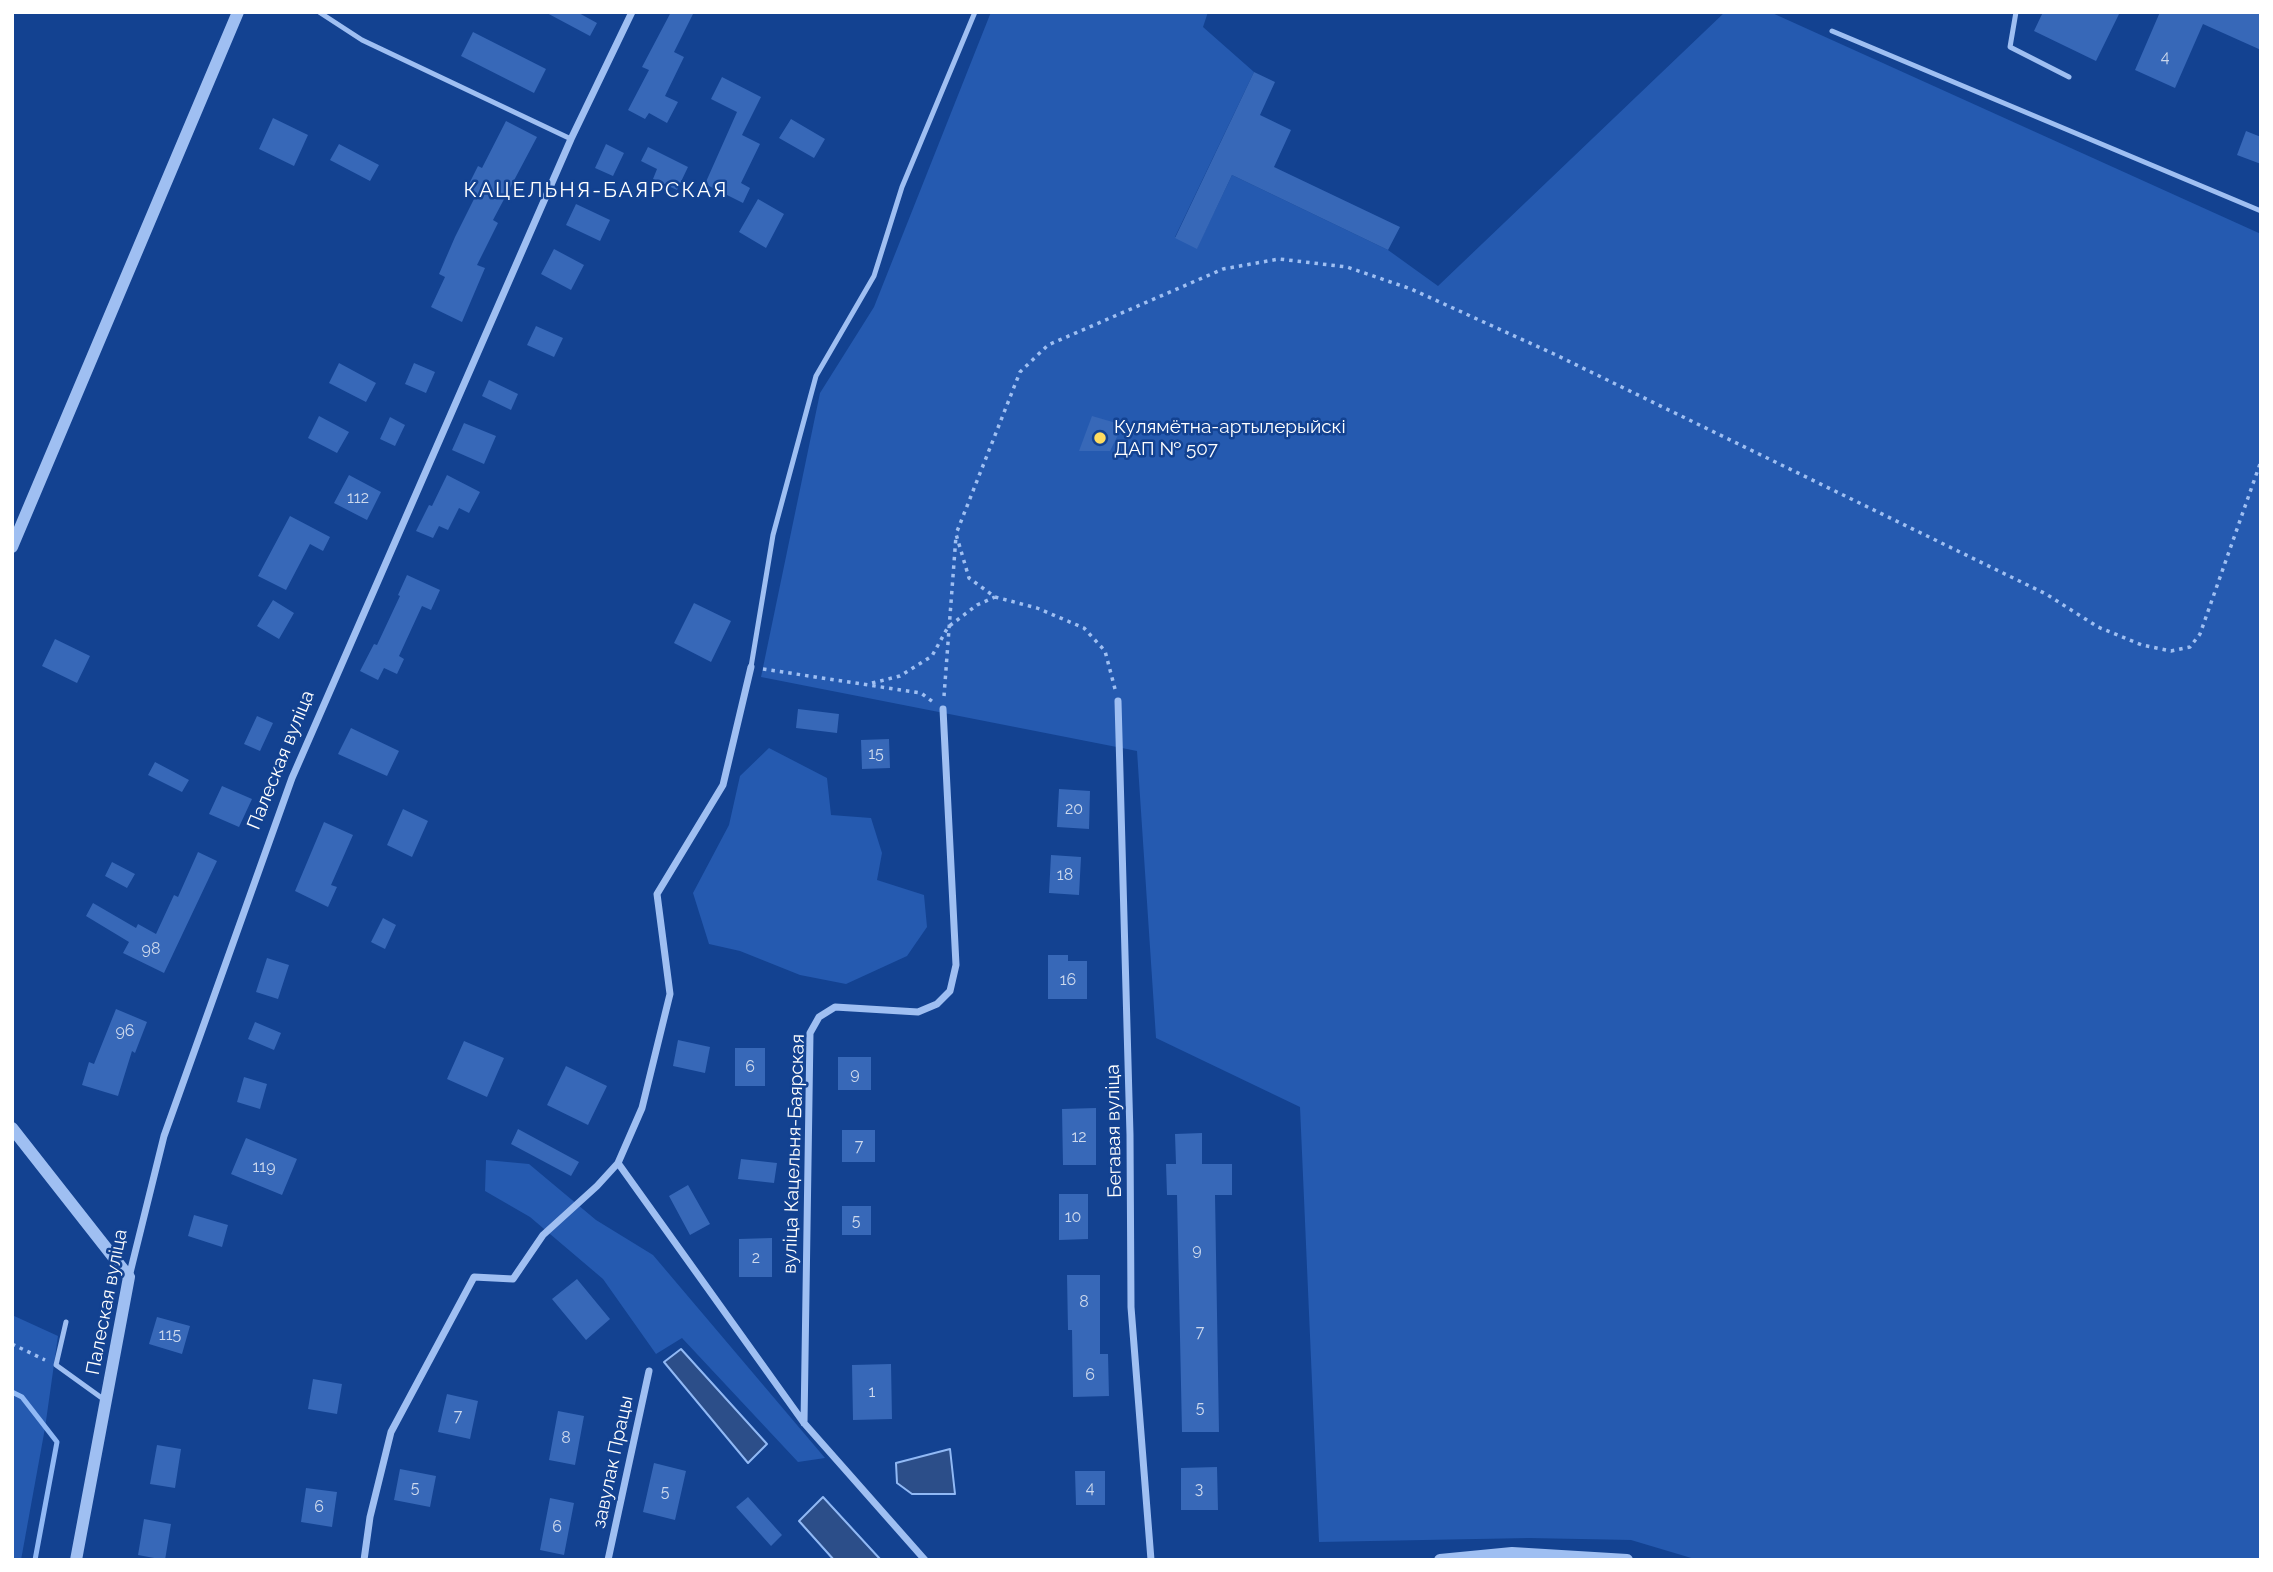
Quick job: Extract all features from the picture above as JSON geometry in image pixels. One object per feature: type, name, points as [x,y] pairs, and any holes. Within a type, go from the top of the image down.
[{"type":"street","points":[[12,547],[238,12]]},
{"type":"street","name":"Палеская вуліца","points":[[76,1560],[129,1277],[164,1136],[292,778],[571,139],[632,12]]},
{"type":"street","points":[[364,1560],[370,1517],[391,1432],[474,1277],[513,1279],[543,1236],[618,1163],[642,1108],[670,994],[657,894],[723,785],[751,667]]},
{"type":"street","name":"Бегавая вуліца","points":[[1118,701],[1130,1135],[1131,1307],[1151,1560]]},
{"type":"street","name":"вуліца Кацельня-Баярская","points":[[804,1423],[810,1033],[819,1017],[835,1007],[918,1012],[937,1003],[950,991],[956,965],[943,709]]},
{"type":"street","points":[[12,1128],[129,1277]]},
{"type":"street","points":[[618,1163],[804,1423],[925,1560]]},
{"type":"street","name":"завулак Працы","points":[[608,1560],[649,1371]]},
{"type":"street","points":[[1440,1560],[1512,1553],[1627,1560]]},
{"type":"lane","points":[[319,12],[362,40],[571,139]]},
{"type":"lane","points":[[751,667],[773,536],[816,376],[874,276],[902,187],[975,12]]},
{"type":"lane","points":[[2016,12],[2010,47],[2069,77]]},
{"type":"lane","points":[[1832,31],[2261,211]]},
{"type":"lane","points":[[66,1322],[56,1365],[107,1402]]},
{"type":"path","points":[[943,709],[956,534],[1020,372],[1048,345],[1223,269],[1279,260],[1347,267],[1411,289],[1555,354],[2046,594],[2098,627],[2142,645],[2172,651],[2190,647],[2200,634],[2261,461]]},
{"type":"path","points":[[956,534],[969,578],[995,597],[1037,608],[1084,628],[1105,651],[1118,701]]},
{"type":"path","points":[[868,684],[900,676],[932,656],[948,627],[977,605],[995,597]]},
{"type":"path","points":[[751,667],[921,694],[943,709]]},
{"type":"path","points":[[12,1344],[56,1365]]},
{"type":"shaded area","points":[[991,12],[1208,12],[1203,27],[1254,72],[1175,237],[1197,248],[1232,175],[1388,250],[1438,286],[1725,12],[1770,12],[2261,234],[2261,1560],[1698,1560],[1631,1540],[1529,1538],[1319,1542],[1300,1107],[1156,1038],[1137,751],[761,677],[820,393],[874,307]]},
{"type":"shaded area","points":[[769,748],[827,778],[831,815],[871,818],[882,853],[877,880],[924,895],[927,927],[907,956],[846,984],[800,975],[740,951],[709,944],[693,893],[729,825],[740,776]]},
{"type":"shaded area","points":[[486,1160],[529,1164],[596,1220],[653,1255],[825,1458],[798,1462],[682,1338],[656,1354],[603,1279],[530,1217],[485,1191]]},
{"type":"shaded area","points":[[12,1315],[58,1336],[45,1428],[21,1560],[12,1560]]},
{"type":"shaded area","points":[[681,1349],[767,1444],[748,1463],[664,1362]]},
{"type":"shaded area","points":[[950,1449],[955,1494],[912,1494],[897,1483],[896,1463]]},
{"type":"shaded area","points":[[823,1497],[880,1560],[834,1560],[799,1521]]},
{"type":"building","points":[[545,12],[577,12],[597,23],[590,36]]},
{"type":"building","points":[[671,12],[694,12],[674,52],[684,57],[665,96],[678,102],[667,123],[649,113],[645,119],[628,110],[649,70],[642,67]]},
{"type":"building","points":[[2043,12],[2120,12],[2096,61],[2034,31]]},
{"type":"building","points":[[2160,12],[2261,12],[2261,50],[2203,24],[2175,88],[2135,70]]},
{"type":"building","points":[[473,32],[546,69],[534,93],[461,56]]},
{"type":"building","points":[[1254,72],[1275,82],[1260,115],[1291,130],[1274,167],[1400,227],[1388,250],[1232,175],[1197,249],[1175,238]]},
{"type":"building","points":[[722,77],[761,97],[742,135],[760,144],[741,183],[750,188],[743,203],[705,184],[737,112],[711,99]]},
{"type":"building","points":[[273,118],[308,135],[294,166],[259,149]]},
{"type":"building","points":[[791,119],[825,139],[814,158],[779,138]]},
{"type":"building","points":[[506,121],[537,137],[493,220],[498,223],[477,265],[485,268],[462,322],[431,307],[445,277],[439,274],[477,193],[467,188],[478,166],[482,168]]},
{"type":"building","points":[[2246,131],[2261,137],[2261,164],[2237,155]]},
{"type":"building","points":[[339,144],[379,165],[370,181],[330,160]]},
{"type":"building","points":[[606,144],[624,153],[613,176],[595,168]]},
{"type":"building","points":[[648,147],[688,167],[677,190],[653,179],[657,169],[641,161]]},
{"type":"building","points":[[758,199],[784,214],[766,248],[739,232]]},
{"type":"building","points":[[576,204],[610,220],[600,241],[566,225]]},
{"type":"building","points":[[554,249],[584,265],[571,290],[541,274]]},
{"type":"building","points":[[536,326],[563,338],[554,357],[527,345]]},
{"type":"building","points":[[339,363],[376,383],[366,402],[329,383]]},
{"type":"building","points":[[414,363],[435,372],[426,393],[405,384]]},
{"type":"building","points":[[489,380],[518,394],[511,410],[482,396]]},
{"type":"building","points":[[319,416],[349,432],[337,453],[308,438]]},
{"type":"building","name":"Кулямётна-артылерыйскі ДАП № 507","points":[[1092,416],[1123,425],[1110,451],[1079,451]]},
{"type":"building","points":[[390,417],[405,425],[395,446],[380,439]]},
{"type":"building","points":[[464,423],[496,436],[484,464],[452,450]]},
{"type":"building","points":[[349,475],[381,492],[367,520],[334,503]]},
{"type":"building","points":[[447,475],[480,492],[469,513],[459,508],[448,530],[439,526],[433,538],[416,531]]},
{"type":"building","points":[[290,516],[330,537],[323,551],[310,544],[286,590],[258,576]]},
{"type":"building","points":[[407,575],[440,590],[431,610],[422,606],[399,656],[404,659],[397,674],[384,668],[378,680],[360,671],[374,644],[377,645]]},
{"type":"building","points":[[273,600],[294,613],[279,639],[257,626]]},
{"type":"building","points":[[694,603],[731,621],[711,662],[674,643]]},
{"type":"building","points":[[55,639],[90,656],[77,683],[42,666]]},
{"type":"building","points":[[798,709],[839,714],[837,733],[796,728]]},
{"type":"building","points":[[257,716],[273,723],[260,751],[244,744]]},
{"type":"building","points":[[351,728],[399,751],[387,776],[338,754]]},
{"type":"building","points":[[889,739],[890,768],[862,769],[861,740]]},
{"type":"building","points":[[155,762],[189,780],[182,792],[148,775]]},
{"type":"building","points":[[222,786],[252,799],[239,827],[209,814]]},
{"type":"building","points":[[1059,789],[1090,791],[1089,829],[1057,827]]},
{"type":"building","points":[[403,809],[428,821],[412,857],[387,845]]},
{"type":"building","points":[[324,822],[353,835],[331,885],[337,887],[328,907],[295,891]]},
{"type":"building","points":[[198,852],[217,861],[164,973],[123,953],[129,942],[86,916],[93,903],[136,928],[138,924],[156,934],[174,895],[178,897]]},
{"type":"building","points":[[1051,855],[1081,857],[1079,895],[1049,893]]},
{"type":"building","points":[[112,862],[135,874],[127,888],[105,876]]},
{"type":"building","points":[[383,918],[396,925],[385,949],[371,942]]},
{"type":"building","points":[[1048,955],[1068,955],[1068,961],[1087,961],[1087,999],[1048,999]]},
{"type":"building","points":[[267,958],[289,965],[278,999],[256,992]]},
{"type":"building","points":[[116,1009],[147,1022],[135,1053],[132,1051],[118,1096],[82,1085],[89,1062],[94,1064]]},
{"type":"building","points":[[255,1022],[281,1033],[274,1050],[248,1039]]},
{"type":"building","points":[[678,1040],[710,1047],[705,1073],[673,1066]]},
{"type":"building","points":[[464,1041],[504,1058],[487,1097],[447,1079]]},
{"type":"building","points":[[735,1048],[765,1048],[765,1086],[735,1086]]},
{"type":"building","points":[[838,1057],[871,1057],[871,1090],[838,1090]]},
{"type":"building","points":[[566,1066],[607,1086],[588,1125],[547,1105]]},
{"type":"building","points":[[244,1077],[267,1084],[260,1109],[237,1102]]},
{"type":"building","points":[[1096,1108],[1096,1165],[1063,1165],[1062,1109]]},
{"type":"building","points":[[518,1129],[579,1162],[571,1176],[511,1144]]},
{"type":"building","points":[[842,1130],[875,1130],[875,1162],[842,1162]]},
{"type":"building","points":[[1202,1133],[1202,1164],[1232,1164],[1232,1195],[1215,1195],[1219,1432],[1182,1432],[1177,1195],[1167,1195],[1166,1164],[1176,1164],[1175,1134]]},
{"type":"building","points":[[246,1138],[297,1159],[282,1195],[231,1174]]},
{"type":"building","points":[[741,1159],[777,1163],[774,1183],[738,1179]]},
{"type":"building","points":[[688,1185],[710,1224],[690,1235],[669,1196]]},
{"type":"building","points":[[1059,1194],[1088,1194],[1088,1239],[1059,1240]]},
{"type":"building","points":[[842,1206],[871,1206],[871,1235],[842,1235]]},
{"type":"building","points":[[194,1215],[228,1225],[222,1247],[188,1236]]},
{"type":"building","points":[[772,1238],[772,1277],[739,1277],[739,1239]]},
{"type":"building","points":[[1067,1275],[1100,1275],[1100,1354],[1108,1354],[1109,1396],[1073,1397],[1072,1330],[1068,1330]]},
{"type":"building","points":[[577,1279],[610,1319],[586,1340],[552,1299]]},
{"type":"building","points":[[157,1317],[190,1326],[182,1354],[149,1344]]},
{"type":"building","points":[[891,1364],[892,1419],[853,1420],[852,1365]]},
{"type":"building","points":[[313,1379],[342,1384],[337,1414],[308,1409]]},
{"type":"building","points":[[447,1394],[478,1401],[470,1439],[438,1432]]},
{"type":"building","points":[[558,1411],[584,1416],[575,1465],[549,1460]]},
{"type":"building","points":[[157,1445],[181,1449],[175,1488],[150,1484]]},
{"type":"building","points":[[654,1463],[686,1471],[675,1520],[643,1512]]},
{"type":"building","points":[[1217,1467],[1218,1510],[1181,1510],[1181,1468]]},
{"type":"building","points":[[400,1469],[436,1476],[430,1507],[394,1500]]},
{"type":"building","points":[[1075,1471],[1105,1471],[1105,1505],[1076,1505]]},
{"type":"building","points":[[306,1488],[337,1492],[332,1527],[301,1522]]},
{"type":"building","points":[[748,1497],[782,1535],[771,1546],[736,1507]]},
{"type":"building","points":[[550,1498],[574,1503],[564,1555],[540,1550]]},
{"type":"building","points":[[144,1519],[171,1524],[165,1560],[138,1555]]},
{"type":"waterway","points":[[12,1392],[22,1397],[57,1442],[35,1560]]},
{"type":"place","name":"Кулямётна-артылерыйскі ДАП № 507","points":[[1100,438]]},
{"type":"district","name":"КАЦЕЛЬНЯ-БАЯРСКАЯ","points":[[596,191]]}]
